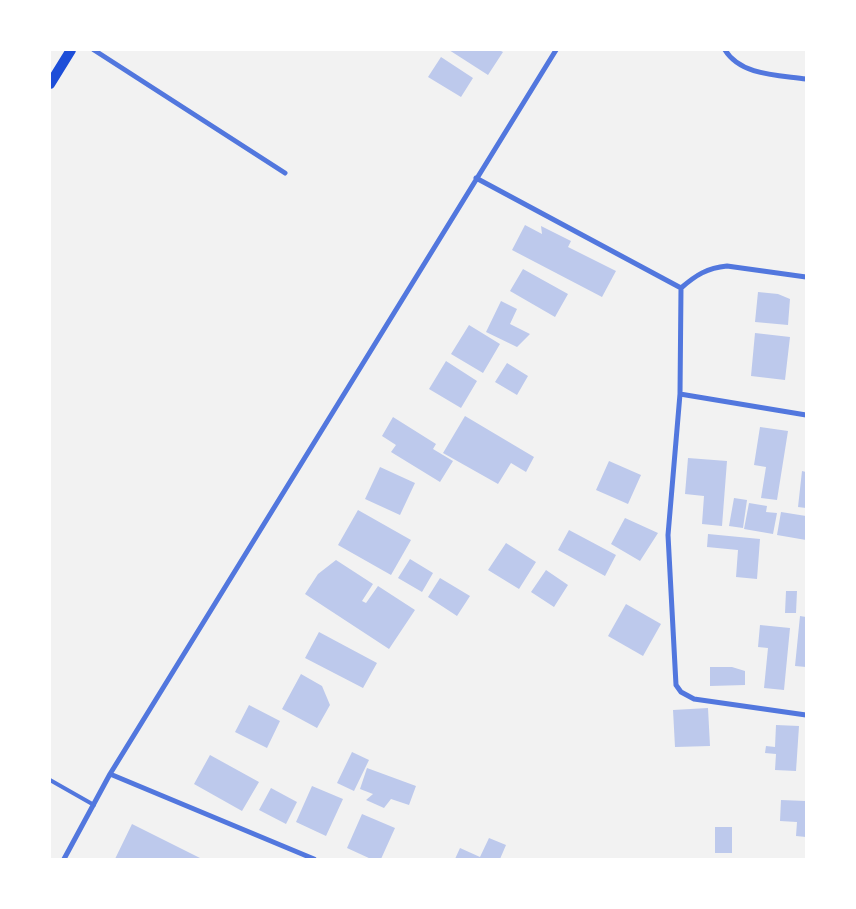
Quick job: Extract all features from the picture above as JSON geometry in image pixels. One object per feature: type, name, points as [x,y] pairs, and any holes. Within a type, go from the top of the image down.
[{"type":"main road","points":[[50,84],[71,50]]},
{"type":"street","points":[[94,50],[285,173]]},
{"type":"street","points":[[64,859],[110,774],[556,50]]},
{"type":"street","points":[[725,50],[729,56],[744,67],[762,73],[806,79]]},
{"type":"street","points":[[476,178],[681,288]]},
{"type":"street","points":[[806,277],[727,266],[715,267],[695,276],[681,288],[680,394],[668,535],[676,685],[681,692],[694,699],[806,715]]},
{"type":"street","points":[[680,394],[806,415]]},
{"type":"street","points":[[110,774],[314,859]]},
{"type":"lane","points":[[50,780],[94,805]]},
{"type":"building","points":[[449,50],[499,50],[503,52],[488,75]]},
{"type":"building","points":[[441,57],[473,78],[461,97],[428,77]]},
{"type":"building","points":[[525,225],[542,234],[541,226],[571,241],[568,247],[616,271],[602,297],[512,250]]},
{"type":"building","points":[[523,269],[568,294],[555,317],[510,291]]},
{"type":"building","points":[[758,292],[778,294],[790,299],[788,325],[755,322]]},
{"type":"building","points":[[501,301],[517,309],[510,324],[530,334],[517,347],[486,332]]},
{"type":"building","points":[[469,325],[500,344],[483,373],[451,354]]},
{"type":"building","points":[[755,333],[790,337],[785,380],[751,376]]},
{"type":"building","points":[[446,361],[477,381],[461,408],[429,389]]},
{"type":"building","points":[[507,363],[528,376],[517,395],[495,382]]},
{"type":"building","points":[[465,416],[534,457],[526,472],[511,463],[498,484],[443,453]]},
{"type":"building","points":[[393,417],[436,444],[433,449],[453,461],[440,482],[391,452],[396,445],[382,436]]},
{"type":"building","points":[[760,427],[788,431],[777,500],[761,498],[766,467],[754,465]]},
{"type":"building","points":[[688,458],[727,461],[722,526],[702,524],[704,496],[685,494]]},
{"type":"building","points":[[609,461],[641,475],[628,504],[596,490]]},
{"type":"building","points":[[380,467],[415,483],[400,515],[365,499]]},
{"type":"building","points":[[802,471],[806,472],[806,508],[798,507]]},
{"type":"building","points":[[734,498],[747,500],[743,528],[729,526]]},
{"type":"building","points":[[749,503],[767,506],[766,512],[777,513],[773,534],[744,529]]},
{"type":"building","points":[[358,510],[411,540],[391,575],[338,545]]},
{"type":"building","points":[[781,512],[806,516],[806,540],[777,535]]},
{"type":"building","points":[[625,518],[658,533],[640,561],[611,544]]},
{"type":"building","points":[[569,530],[616,555],[605,576],[558,550]]},
{"type":"building","points":[[708,534],[760,539],[757,579],[736,577],[738,550],[707,547]]},
{"type":"building","points":[[506,543],[536,562],[519,589],[488,570]]},
{"type":"building","points":[[410,559],[433,573],[422,592],[398,578]]},
{"type":"building","points":[[336,560],[373,584],[362,601],[366,603],[378,586],[415,610],[389,649],[305,594],[318,574]]},
{"type":"building","points":[[546,570],[568,585],[554,607],[531,592]]},
{"type":"building","points":[[440,578],[470,596],[457,616],[428,597]]},
{"type":"building","points":[[786,591],[797,591],[796,613],[785,613]]},
{"type":"building","points":[[626,604],[661,624],[643,656],[608,636]]},
{"type":"building","points":[[800,616],[806,617],[806,667],[795,666]]},
{"type":"building","points":[[760,625],[790,628],[784,690],[764,688],[768,648],[758,647]]},
{"type":"building","points":[[319,632],[377,663],[363,688],[305,658]]},
{"type":"building","points":[[710,667],[732,667],[745,671],[745,685],[710,686]]},
{"type":"building","points":[[301,674],[322,686],[330,705],[317,728],[282,709]]},
{"type":"building","points":[[249,705],[280,721],[267,748],[235,732]]},
{"type":"building","points":[[708,708],[710,746],[675,747],[673,710]]},
{"type":"building","points":[[776,725],[799,726],[796,771],[775,770],[776,754],[765,753],[766,746],[775,747]]},
{"type":"building","points":[[352,752],[369,760],[354,791],[337,783]]},
{"type":"building","points":[[210,755],[259,782],[242,811],[194,784]]},
{"type":"building","points":[[367,768],[416,786],[409,805],[391,799],[384,808],[366,800],[373,794],[360,789]]},
{"type":"building","points":[[312,786],[343,799],[326,836],[296,822]]},
{"type":"building","points":[[271,788],[297,802],[286,824],[259,810]]},
{"type":"building","points":[[781,800],[806,801],[806,837],[796,836],[797,822],[780,821]]},
{"type":"building","points":[[362,814],[395,828],[381,859],[371,859],[347,848]]},
{"type":"building","points":[[132,824],[202,859],[115,859]]},
{"type":"building","points":[[715,827],[732,827],[732,853],[715,853]]},
{"type":"building","points":[[489,838],[506,845],[500,859],[455,859],[460,848],[480,857]]}]
